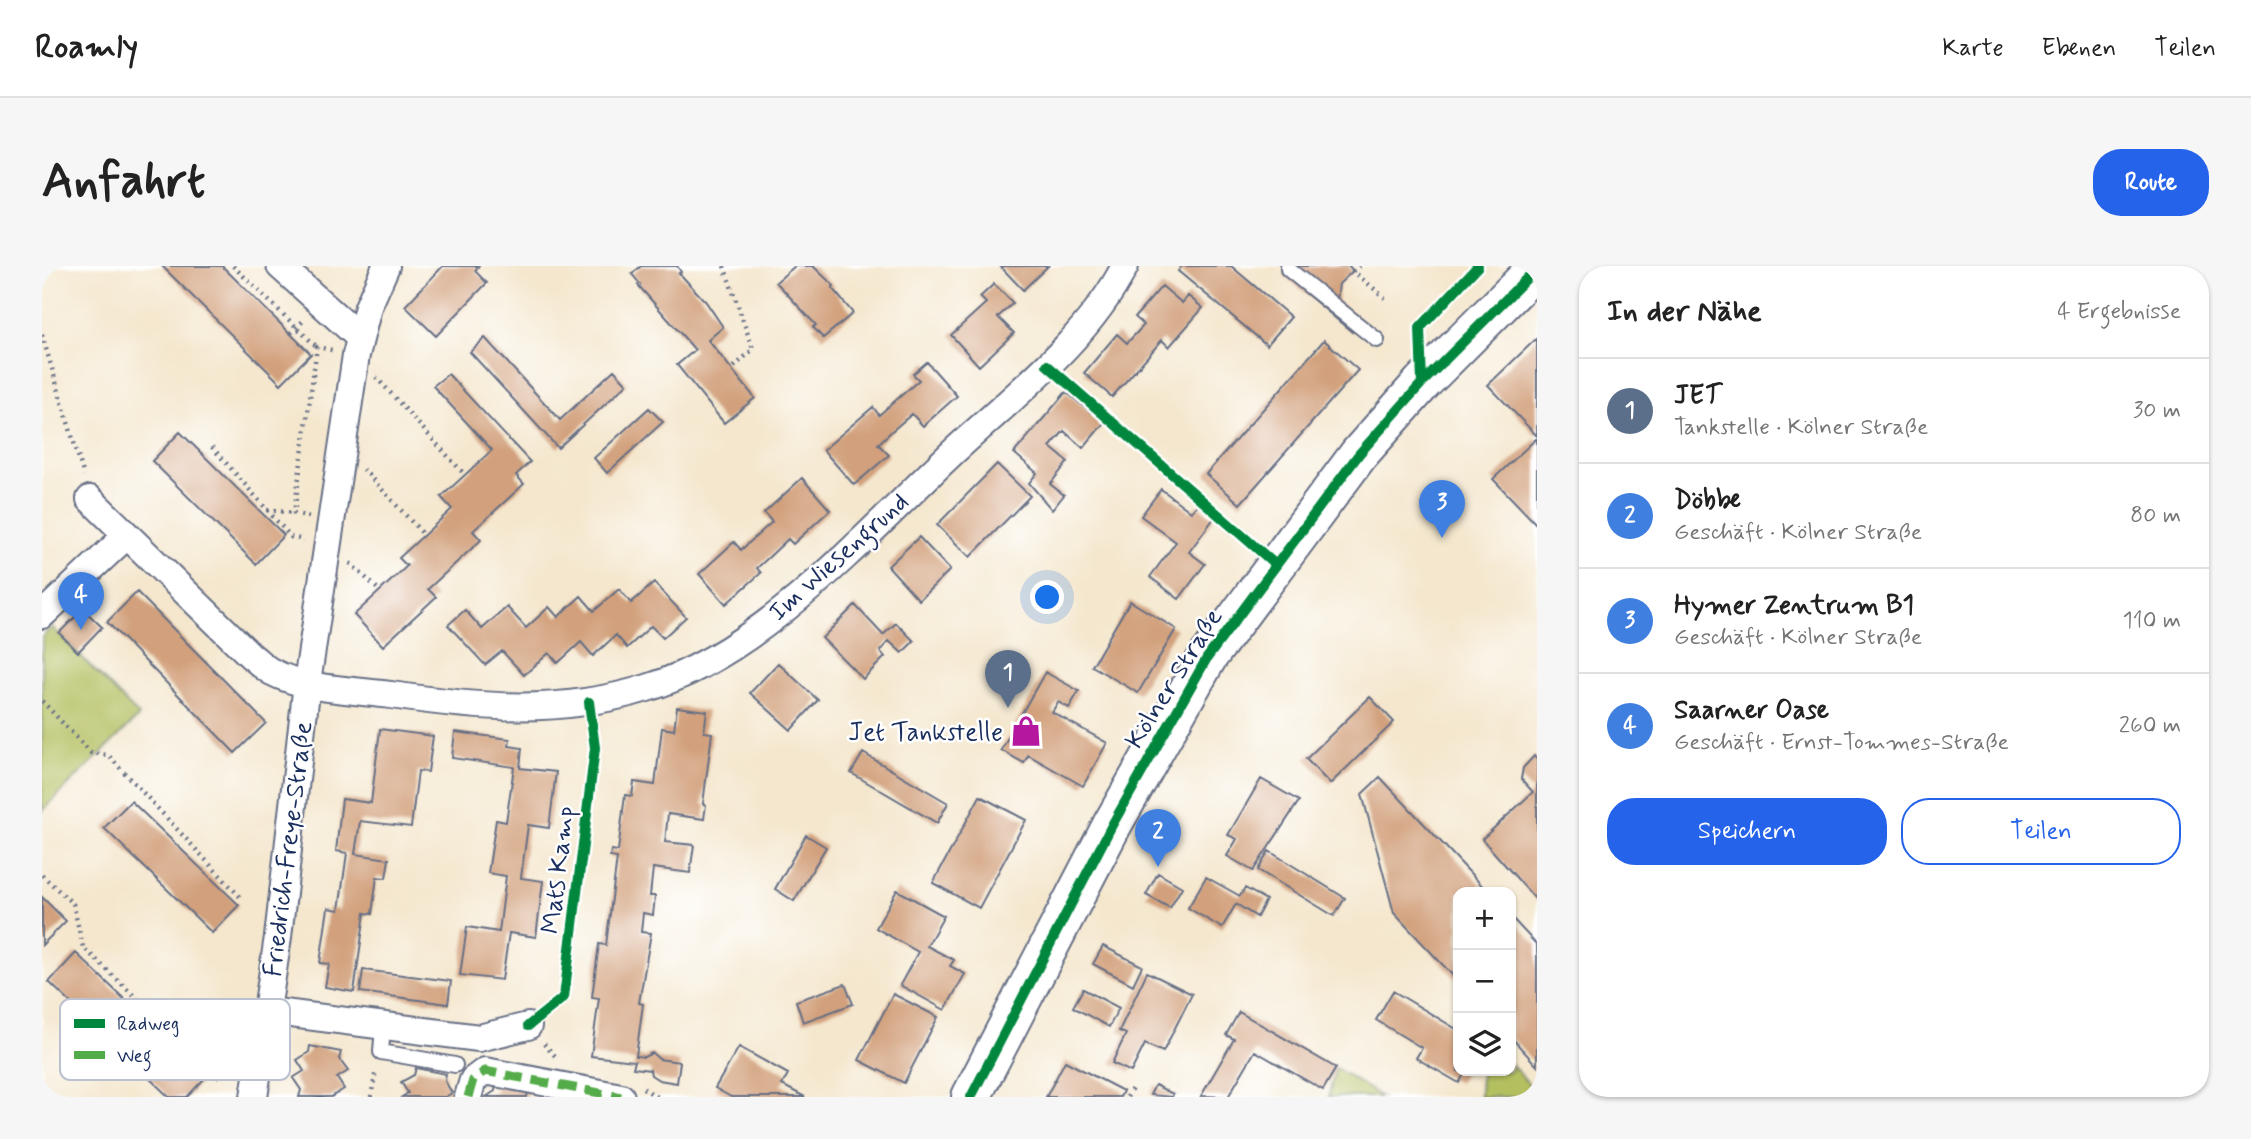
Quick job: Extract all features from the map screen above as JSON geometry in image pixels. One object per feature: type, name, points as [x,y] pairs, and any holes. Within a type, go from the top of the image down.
[{"type":"main road","name":"Kölner Straße","points":[[971,1097],[1112,825],[1207,658],[1359,454],[1422,383],[1537,268]]},
{"type":"street","points":[[280,266],[352,339]]},
{"type":"street","name":"Friedrich-Freye-Straße","points":[[270,999],[307,683],[342,447],[352,339],[386,266]]},
{"type":"street","name":"Im Wiesengrund","points":[[307,683],[462,705],[527,709],[589,702],[649,688],[716,656],[784,610],[1047,365],[1110,296],[1125,266]]},
{"type":"street","name":"Friedrich-Freye-Straße","points":[[90,499],[251,656],[272,672],[307,683]]},
{"type":"street","points":[[42,615],[126,536]]},
{"type":"street","points":[[290,1015],[480,1038],[528,1026]]},
{"type":"street","points":[[468,1097],[473,1080],[485,1070],[621,1097]]},
{"type":"lane","points":[[1288,266],[1288,269],[1377,340]]},
{"type":"lane","points":[[383,1026],[381,1052],[455,1065]]},
{"type":"path","points":[[233,266],[317,347],[334,350],[352,339],[465,475]]},
{"type":"path","points":[[724,266],[753,349],[732,369]]},
{"type":"path","points":[[1360,266],[1353,271],[1385,298]]},
{"type":"path","points":[[42,335],[90,499]]},
{"type":"path","points":[[294,513],[317,347]]},
{"type":"path","points":[[1047,365],[1276,565]]},
{"type":"path","points":[[212,447],[266,510],[291,537],[306,540],[310,517],[266,510]]},
{"type":"path","points":[[342,447],[424,534]]},
{"type":"path","points":[[328,542],[380,591]]},
{"type":"path","points":[[42,701],[91,753],[108,755],[243,900]]},
{"type":"path","points":[[42,875],[73,904],[83,947],[137,999]]},
{"type":"path","points":[[371,1097],[381,1052]]},
{"type":"path","points":[[1128,1097],[1133,1087]]},
{"type":"green space","points":[[52,627],[139,716],[42,811],[42,637]]},
{"type":"green space","points":[[1336,1068],[1381,1097],[1328,1097]]},
{"type":"green space","points":[[1516,1070],[1537,1093],[1537,1097],[1480,1097],[1481,1076],[1516,1076]]},
{"type":"building","points":[[162,266],[222,266],[311,354],[281,384]]},
{"type":"building","points":[[443,266],[479,266],[475,271],[487,283],[436,336],[405,306]]},
{"type":"building","points":[[641,266],[677,266],[681,272],[679,273],[706,302],[723,327],[708,340],[755,398],[724,423],[677,365],[695,350],[638,285],[640,284],[632,274]]},
{"type":"building","points":[[795,266],[813,266],[834,286],[832,288],[853,313],[823,338],[813,327],[816,325],[776,282]]},
{"type":"building","points":[[1000,266],[1048,266],[1023,290]]},
{"type":"building","points":[[1182,266],[1231,266],[1291,317],[1267,345],[1178,271]]},
{"type":"building","points":[[1295,266],[1349,266],[1353,271],[1339,284],[1337,301],[1361,321],[1352,332],[1284,275]]},
{"type":"building","points":[[994,284],[1013,303],[998,317],[1014,333],[979,366],[951,335],[986,303],[980,297]]},
{"type":"building","points":[[1162,286],[1182,303],[1188,296],[1203,308],[1169,347],[1162,340],[1112,397],[1084,373],[1117,334],[1127,343],[1144,325],[1135,317]]},
{"type":"building","points":[[485,338],[560,420],[614,370],[627,384],[558,448],[470,352]]},
{"type":"building","points":[[1537,338],[1537,436],[1488,385]]},
{"type":"building","points":[[1324,340],[1358,370],[1240,504],[1206,474]]},
{"type":"building","points":[[927,362],[957,396],[923,426],[912,414],[893,430],[878,444],[889,455],[854,485],[823,450],[873,407],[879,415],[919,380],[913,374]]},
{"type":"building","points":[[448,374],[530,462],[516,475],[524,484],[473,531],[481,540],[428,589],[436,597],[383,646],[354,615],[407,566],[399,558],[452,509],[441,497],[492,450],[433,386]]},
{"type":"building","points":[[1066,392],[1104,423],[1083,448],[1064,431],[1050,447],[1068,462],[1050,484],[1064,495],[1052,510],[1029,483],[1037,473],[1014,453]]},
{"type":"building","points":[[649,408],[663,422],[607,473],[594,458]]},
{"type":"building","points":[[180,432],[284,535],[256,564],[152,461]]},
{"type":"building","points":[[1537,438],[1537,525],[1493,479]]},
{"type":"building","points":[[997,464],[1030,496],[970,557],[937,525]]},
{"type":"building","points":[[802,478],[830,510],[793,544],[788,539],[757,568],[761,573],[726,604],[699,574],[734,542],[741,550],[772,522],[764,513]]},
{"type":"building","points":[[1161,489],[1191,512],[1197,505],[1214,518],[1189,552],[1205,564],[1179,599],[1150,577],[1176,542],[1141,516]]},
{"type":"building","points":[[919,537],[950,570],[919,600],[888,566]]},
{"type":"building","points":[[654,583],[686,617],[663,638],[651,626],[627,648],[616,635],[593,656],[581,642],[558,663],[549,653],[524,675],[502,651],[485,665],[448,625],[465,610],[482,629],[507,607],[526,628],[549,607],[558,617],[581,596],[594,611],[619,589],[631,603]]},
{"type":"building","points":[[137,592],[266,723],[235,753],[107,622]]},
{"type":"building","points":[[1130,601],[1176,629],[1138,693],[1092,666]]},
{"type":"building","points":[[855,605],[883,635],[896,623],[914,641],[902,653],[889,641],[880,651],[885,657],[863,679],[822,638]]},
{"type":"building","points":[[83,609],[102,627],[78,652],[59,633]]},
{"type":"building","points":[[778,663],[818,700],[791,730],[750,693]]},
{"type":"building","points":[[1045,672],[1079,691],[1069,708],[1058,702],[1052,712],[1107,743],[1083,786],[1028,755],[1024,763],[1001,750]]},
{"type":"building","points":[[1370,697],[1394,722],[1330,784],[1306,759]]},
{"type":"building","points":[[677,707],[707,711],[704,732],[712,733],[703,804],[706,805],[704,819],[668,814],[665,842],[694,845],[690,873],[653,868],[650,896],[655,896],[653,915],[643,913],[641,932],[651,933],[639,1003],[643,1004],[636,1056],[644,1057],[652,1053],[659,1059],[680,1062],[677,1083],[659,1080],[651,1075],[650,1070],[633,1068],[635,1061],[591,1056],[599,998],[592,997],[599,944],[606,945],[617,858],[610,857],[611,850],[618,851],[625,795],[632,796],[634,782],[655,785],[662,728],[674,730]]},
{"type":"building","points":[[380,729],[433,736],[428,772],[418,771],[411,827],[360,821],[355,854],[389,859],[386,878],[377,877],[372,914],[365,913],[354,992],[325,987],[329,964],[320,963],[328,908],[339,910],[347,853],[336,851],[342,799],[371,803]]},
{"type":"building","points":[[455,732],[510,739],[509,746],[522,748],[520,768],[556,772],[549,828],[528,825],[521,878],[543,881],[536,937],[509,933],[502,980],[460,975],[467,927],[499,932],[506,876],[488,873],[496,820],[506,822],[514,767],[452,758]]},
{"type":"building","points":[[863,753],[948,803],[937,823],[851,773]]},
{"type":"building","points":[[1534,756],[1537,760],[1537,901],[1482,839],[1533,792],[1521,779],[1523,768]]},
{"type":"building","points":[[1380,777],[1483,887],[1453,887],[1453,976],[1394,913],[1362,794]]},
{"type":"building","points":[[1261,779],[1299,801],[1253,871],[1227,856],[1237,839],[1228,835]]},
{"type":"building","points":[[980,796],[1026,820],[979,908],[933,883]]},
{"type":"building","points":[[131,801],[239,905],[212,933],[104,828]]},
{"type":"building","points":[[806,835],[826,847],[794,901],[775,889]]},
{"type":"building","points":[[1269,851],[1345,898],[1334,916],[1258,870]]},
{"type":"building","points":[[1158,873],[1182,887],[1170,908],[1146,895]]},
{"type":"building","points":[[1206,877],[1240,896],[1245,888],[1266,900],[1257,917],[1236,904],[1222,928],[1188,908]]},
{"type":"building","points":[[897,890],[944,916],[927,946],[954,960],[950,966],[965,974],[945,1010],[900,985],[918,952],[876,928]]},
{"type":"building","points":[[42,897],[66,921],[42,945]]},
{"type":"building","points":[[1516,922],[1537,945],[1537,1066],[1516,1043]]},
{"type":"building","points":[[1103,946],[1142,966],[1133,985],[1093,964]]},
{"type":"building","points":[[76,953],[124,999],[67,999],[49,982]]},
{"type":"building","points":[[363,970],[451,981],[448,1004],[360,992]]},
{"type":"building","points":[[1147,972],[1192,994],[1163,1052],[1145,1044],[1131,1072],[1112,1063],[1126,1034],[1119,1031]]},
{"type":"building","points":[[845,984],[853,1004],[803,1022],[796,1001]]},
{"type":"building","points":[[1083,989],[1119,1008],[1109,1027],[1073,1007]]},
{"type":"building","points":[[1393,991],[1453,1027],[1453,1076],[1463,1076],[1459,1083],[1416,1058],[1422,1048],[1376,1020]]},
{"type":"building","points":[[893,994],[938,1017],[904,1083],[859,1060]]},
{"type":"building","points":[[1239,1012],[1336,1068],[1323,1090],[1255,1051],[1228,1097],[1201,1096],[1234,1039],[1226,1035]]},
{"type":"building","points":[[310,1046],[341,1052],[339,1059],[348,1071],[337,1078],[344,1089],[331,1097],[299,1097],[301,1090],[293,1078],[304,1071],[297,1060],[309,1052]]},
{"type":"building","points":[[739,1047],[788,1074],[782,1085],[805,1097],[731,1097],[715,1088]]},
{"type":"building","points":[[1065,1061],[1123,1091],[1120,1097],[1046,1097]]},
{"type":"building","points":[[416,1068],[446,1074],[445,1081],[452,1093],[445,1097],[402,1097],[408,1093],[401,1082],[414,1075]]},
{"type":"building","points":[[151,1080],[203,1080],[187,1097],[169,1097]]},
{"type":"building","points":[[496,1085],[528,1091],[527,1097],[486,1097],[495,1091]]},
{"type":"building","points":[[1155,1085],[1173,1094],[1172,1097],[1150,1095]]},
{"type":"marked path","points":[[468,1097],[473,1080],[485,1071],[621,1097]]},
{"type":"cycle path","points":[[1422,383],[1420,328],[1478,266]]},
{"type":"cycle path","points":[[971,1097],[1112,825],[1207,658],[1359,454],[1422,383],[1537,268]]},
{"type":"cycle path","points":[[1047,365],[1276,565]]},
{"type":"cycle path","name":"Mats Kamp","points":[[528,1026],[564,997],[595,748],[589,702]]},
{"type":"place","name":"Hymer Zentrum B1","points":[[1442,538]]},
{"type":"place","name":"Saarner Oase","points":[[81,630]]},
{"type":"place","name":"JET","points":[[1008,708]]},
{"type":"place","name":"Jet Tankstelle","points":[[1026,731]]},
{"type":"place","name":"Döbbe","points":[[1158,867]]}]
